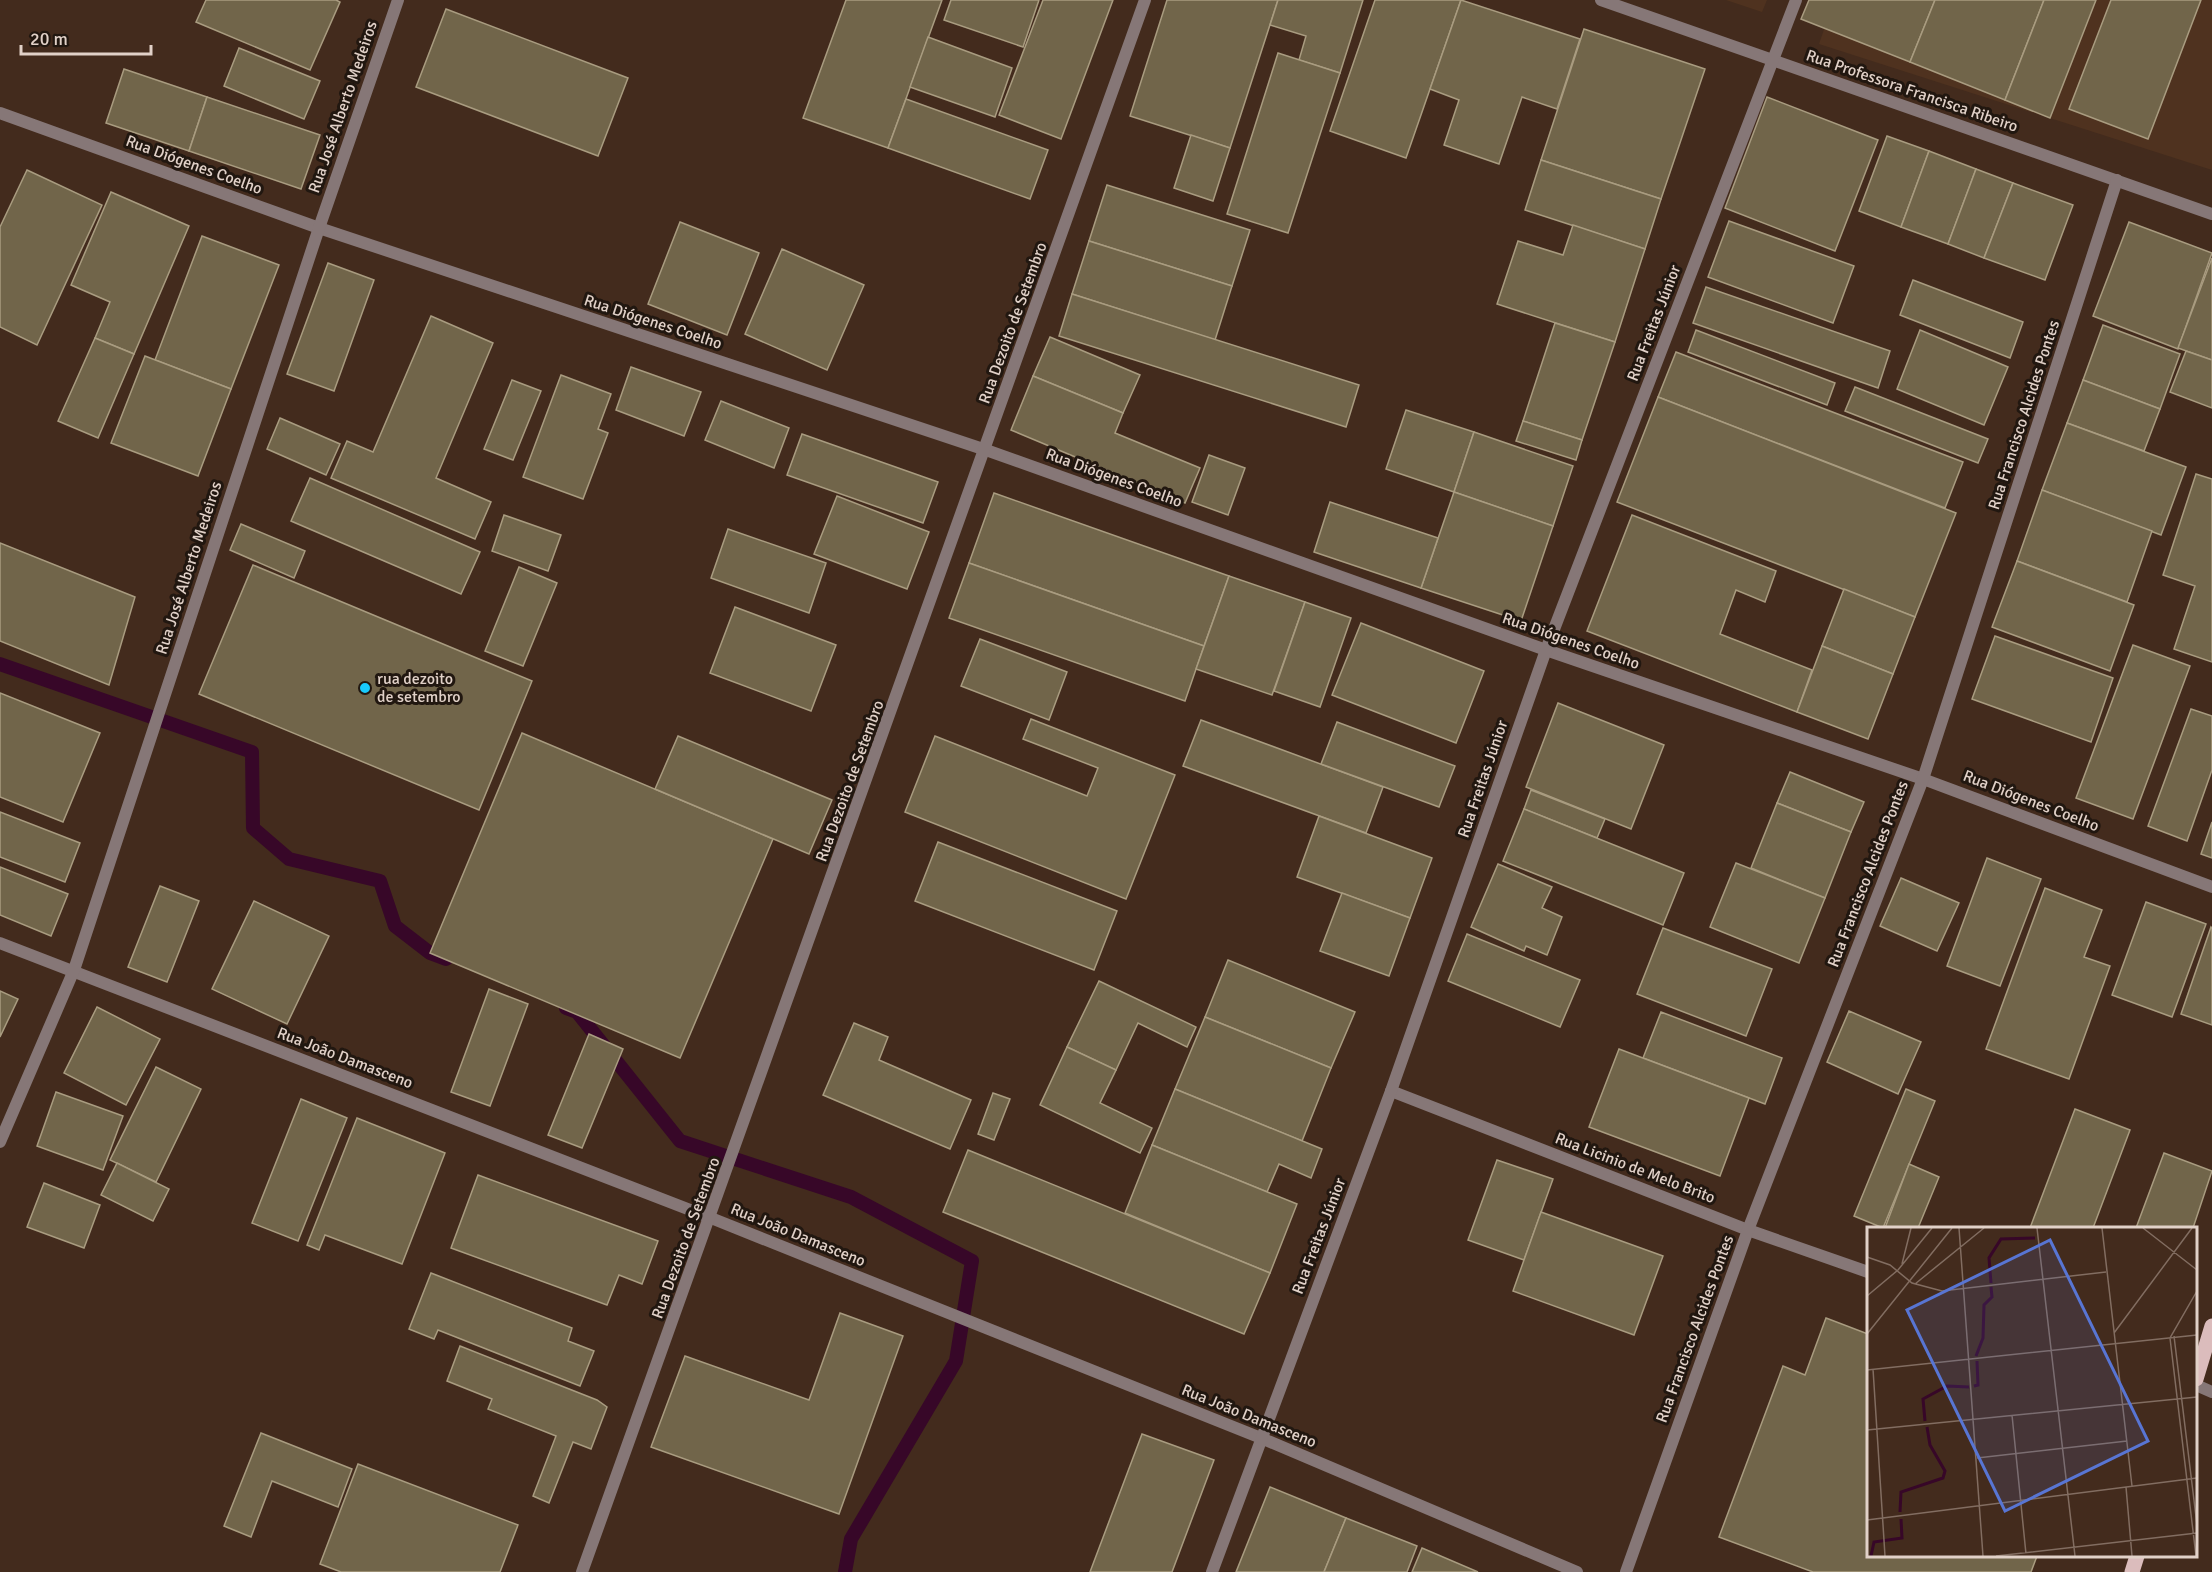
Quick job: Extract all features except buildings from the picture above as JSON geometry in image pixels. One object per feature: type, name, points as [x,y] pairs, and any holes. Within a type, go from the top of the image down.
[{"type":"main road","points":[[2197,1376],[2212,1326]]},
{"type":"main road","points":[[2132,1572],[2138,1557]]},
{"type":"street","name":"Rua José Alberto Medeiros","points":[[0,1142],[74,970],[319,228],[398,0]]},
{"type":"street","name":"Rua Dezoito de Setembro","points":[[582,1572],[711,1218],[1145,0]]},
{"type":"street","name":"Rua Professora Francisca Ribeiro","points":[[1601,0],[2212,214]]},
{"type":"street","name":"Rua Freitas Júnior","points":[[1212,1572],[1391,1091],[1546,650],[1796,0]]},
{"type":"street","name":"Rua Diógenes Coelho","points":[[0,113],[319,228],[986,450],[1546,650],[1923,779],[2212,887]]},
{"type":"street","name":"Rua Francisco Alcides Pontes","points":[[1626,1572],[1748,1230],[1923,779],[2117,180]]},
{"type":"street","name":"Rua João Damasceno","points":[[0,943],[711,1218],[1261,1438],[1577,1572]]},
{"type":"street","name":"Rua Licinio de Melo Brito","points":[[1391,1091],[1748,1230],[1867,1271]]},
{"type":"street","points":[[2197,1385],[2212,1392]]},
{"type":"shaded area","points":[[1726,0],[1767,0],[1762,12]]},
{"type":"shaded area","points":[[1834,0],[2212,0],[2212,170],[1819,44]]},
{"type":"waterway","points":[[0,664],[252,752],[253,828],[289,859],[380,881],[395,926],[430,953],[446,959]]},
{"type":"waterway","points":[[566,1008],[577,1012],[680,1141],[851,1197],[972,1261],[956,1361],[851,1539],[845,1572]]},
{"type":"place","name":"rua dezoito de setembro","points":[[365,688]]}]
